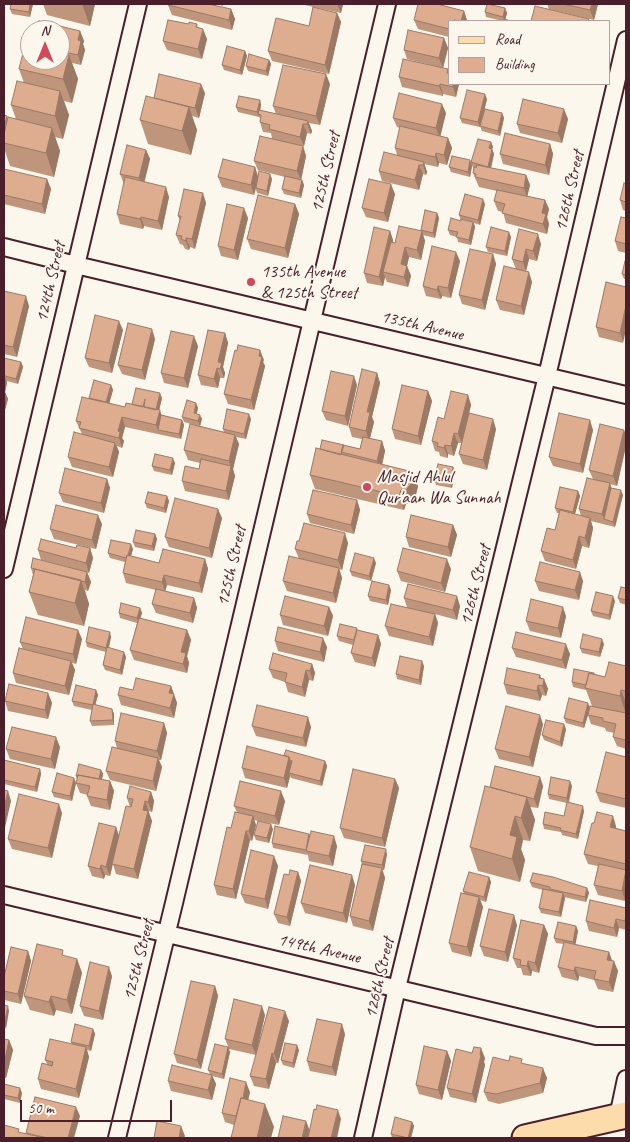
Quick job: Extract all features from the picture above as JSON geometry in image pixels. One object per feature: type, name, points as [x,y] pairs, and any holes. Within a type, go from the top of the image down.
[{"type":"main road","points":[[525,1138],[622,1116]]},
{"type":"street","name":"124th Street","points":[[4,568],[138,4]]},
{"type":"street","name":"125th Street","points":[[117,1138],[387,4]]},
{"type":"street","name":"126th Street","points":[[363,1138],[397,988],[547,376],[626,40]]},
{"type":"street","name":"135th Avenue","points":[[4,247],[626,395]]},
{"type":"street","name":"149th Avenue","points":[[4,895],[596,1036],[626,1036]]},
{"type":"street","points":[[622,1116],[626,1079]]},
{"type":"building","points":[[11,4],[30,4],[29,12],[10,9]]},
{"type":"building","points":[[169,4],[208,4],[231,9],[229,20]]},
{"type":"building","points":[[418,4],[437,4],[464,11],[461,20],[448,20],[448,29],[414,20]]},
{"type":"building","points":[[487,4],[505,8],[503,17],[485,12]]},
{"type":"building","points":[[563,4],[592,4],[590,10]]},
{"type":"building","points":[[535,6],[589,19],[588,20],[531,20]]},
{"type":"building","points":[[313,7],[337,13],[325,65],[268,51],[276,18],[309,26]]},
{"type":"building","points":[[168,20],[197,24],[196,27],[203,29],[198,49],[163,41]]},
{"type":"building","points":[[70,29],[80,31],[78,40],[81,41],[78,55],[70,53]]},
{"type":"building","points":[[408,30],[444,38],[439,58],[404,50]]},
{"type":"building","points":[[227,46],[245,51],[240,70],[222,65]]},
{"type":"building","points":[[249,54],[269,60],[266,71],[246,66]]},
{"type":"building","points":[[403,59],[448,69],[448,85],[453,85],[453,87],[440,84],[439,86],[399,77]]},
{"type":"building","points":[[283,65],[326,74],[316,116],[273,106]]},
{"type":"building","points":[[23,70],[65,70],[63,79]]},
{"type":"building","points":[[159,74],[201,84],[195,108],[154,98]]},
{"type":"building","points":[[17,81],[60,91],[55,116],[11,105]]},
{"type":"building","points":[[467,90],[485,94],[478,122],[460,118]]},
{"type":"building","points":[[399,93],[442,104],[436,128],[393,118]]},
{"type":"building","points":[[146,96],[189,107],[182,131],[140,120]]},
{"type":"building","points":[[239,96],[260,100],[257,112],[236,107]]},
{"type":"building","points":[[523,99],[564,109],[558,133],[517,124]]},
{"type":"building","points":[[485,109],[502,113],[498,131],[480,126]]},
{"type":"building","points":[[259,110],[308,121],[307,124],[303,124],[300,137],[269,129],[270,125],[260,122],[261,115],[258,114]]},
{"type":"building","points":[[4,115],[7,116],[4,128]]},
{"type":"building","points":[[8,117],[52,128],[46,153],[4,143]]},
{"type":"building","points":[[400,126],[448,138],[444,155],[436,153],[435,157],[395,148]]},
{"type":"building","points":[[505,133],[550,144],[545,165],[500,154]]},
{"type":"building","points":[[260,136],[303,146],[297,171],[254,161]]},
{"type":"building","points":[[478,139],[491,142],[489,148],[492,149],[488,167],[471,162]]},
{"type":"building","points":[[127,145],[146,150],[139,178],[120,174]]},
{"type":"building","points":[[384,152],[424,162],[423,165],[419,165],[415,180],[379,171]]},
{"type":"building","points":[[452,156],[470,160],[468,172],[449,167]]},
{"type":"building","points":[[223,159],[255,167],[251,185],[218,177]]},
{"type":"building","points":[[477,165],[526,175],[524,188],[475,177],[476,174],[473,173],[474,167],[476,168]]},
{"type":"building","points":[[4,169],[47,179],[42,204],[4,195]]},
{"type":"building","points":[[259,171],[270,174],[267,191],[256,188]]},
{"type":"building","points":[[285,176],[302,180],[299,193],[282,189]]},
{"type":"building","points":[[125,177],[166,187],[158,221],[117,214]]},
{"type":"building","points":[[369,179],[391,184],[384,213],[362,208]]},
{"type":"building","points":[[624,183],[626,184],[626,202],[620,200]]},
{"type":"building","points":[[184,189],[203,193],[192,239],[186,238],[186,241],[181,239],[182,236],[176,235],[181,216],[178,216]]},
{"type":"building","points":[[497,190],[545,200],[542,213],[546,214],[543,224],[502,213],[505,204],[494,201]]},
{"type":"building","points":[[465,194],[483,199],[478,220],[459,215]]},
{"type":"building","points":[[258,195],[295,204],[285,248],[247,239]]},
{"type":"building","points":[[227,204],[244,208],[234,250],[218,246]]},
{"type":"building","points":[[425,210],[437,213],[433,233],[421,230]]},
{"type":"building","points":[[621,217],[626,218],[626,244],[615,241]]},
{"type":"building","points":[[451,218],[473,222],[469,240],[456,237],[458,232],[448,230]]},
{"type":"building","points":[[399,226],[422,231],[417,250],[405,247],[401,264],[407,266],[404,277],[383,272],[391,242],[395,243]]},
{"type":"building","points":[[374,227],[390,231],[379,277],[364,273]]},
{"type":"building","points":[[491,227],[509,232],[505,251],[486,247]]},
{"type":"building","points":[[519,229],[538,234],[533,251],[526,249],[523,262],[512,259]]},
{"type":"building","points":[[432,246],[456,252],[448,288],[438,286],[437,290],[423,286]]},
{"type":"building","points":[[470,249],[493,254],[482,300],[459,295]]},
{"type":"building","points":[[626,261],[626,275],[622,274]]},
{"type":"building","points":[[504,266],[529,272],[521,306],[496,300]]},
{"type":"building","points":[[606,282],[626,287],[626,305],[620,333],[596,327]]},
{"type":"building","points":[[4,291],[26,296],[13,347],[4,345]]},
{"type":"building","points":[[95,315],[119,321],[109,363],[85,358]]},
{"type":"building","points":[[128,323],[152,329],[142,370],[118,365]]},
{"type":"building","points":[[208,330],[225,333],[218,362],[222,363],[220,369],[217,368],[214,379],[198,375]]},
{"type":"building","points":[[171,331],[194,336],[184,378],[161,373]]},
{"type":"building","points":[[238,345],[260,350],[259,356],[262,357],[251,400],[224,394],[235,350],[237,351]]},
{"type":"building","points":[[4,358],[21,362],[16,379],[5,376]]},
{"type":"building","points":[[362,369],[377,373],[367,412],[370,412],[366,431],[349,427]]},
{"type":"building","points":[[331,371],[354,376],[345,416],[322,411]]},
{"type":"building","points":[[94,380],[111,385],[106,402],[89,398]]},
{"type":"building","points":[[402,385],[428,391],[418,436],[392,429]]},
{"type":"building","points":[[136,388],[160,393],[156,410],[144,407],[145,399],[143,407],[132,404]]},
{"type":"building","points":[[451,391],[468,395],[458,434],[454,433],[451,446],[445,445],[444,448],[437,446],[438,443],[432,441],[438,417],[444,419]]},
{"type":"building","points":[[82,397],[125,407],[126,403],[160,410],[156,425],[122,417],[118,431],[120,432],[119,438],[79,428],[81,422],[76,421]]},
{"type":"building","points":[[187,400],[196,403],[194,413],[200,415],[198,421],[182,417]]},
{"type":"building","points":[[227,409],[249,414],[244,434],[223,429]]},
{"type":"building","points":[[469,413],[493,419],[483,460],[459,454]]},
{"type":"building","points":[[559,413],[590,420],[580,464],[549,457]]},
{"type":"building","points":[[161,415],[182,420],[179,434],[158,430]]},
{"type":"building","points":[[190,424],[235,435],[229,461],[184,450]]},
{"type":"building","points":[[600,424],[624,430],[613,476],[589,470]]},
{"type":"building","points":[[74,432],[115,443],[109,467],[68,457]]},
{"type":"building","points":[[363,437],[382,441],[377,461],[341,452],[343,445],[360,449]]},
{"type":"building","points":[[322,440],[344,445],[341,455],[320,449]]},
{"type":"building","points":[[316,448],[413,472],[410,485],[406,490],[401,490],[399,496],[310,475]]},
{"type":"building","points":[[155,454],[173,458],[170,470],[152,466]]},
{"type":"building","points":[[201,459],[231,466],[226,491],[182,481],[185,466],[199,469]]},
{"type":"building","points":[[438,464],[453,467],[450,483],[434,480]]},
{"type":"building","points":[[65,468],[107,479],[101,503],[59,493]]},
{"type":"building","points":[[587,478],[610,483],[602,514],[579,509]]},
{"type":"building","points":[[560,487],[578,491],[573,512],[555,508]]},
{"type":"building","points":[[611,488],[621,490],[613,522],[604,519]]},
{"type":"building","points":[[313,490],[357,500],[351,525],[307,514]]},
{"type":"building","points":[[148,492],[167,496],[164,508],[145,503]]},
{"type":"building","points":[[175,498],[218,509],[209,548],[165,537]]},
{"type":"building","points":[[56,505],[98,515],[92,540],[50,529]]},
{"type":"building","points":[[560,510],[590,518],[585,538],[579,536],[573,560],[541,551],[547,528],[555,530]]},
{"type":"building","points":[[411,515],[453,525],[448,547],[406,537]]},
{"type":"building","points":[[304,523],[345,533],[338,560],[295,549]]},
{"type":"building","points":[[136,530],[155,534],[152,546],[133,542]]},
{"type":"building","points":[[41,539],[76,548],[77,545],[90,548],[86,563],[38,550]]},
{"type":"building","points":[[111,540],[131,544],[126,558],[108,553]]},
{"type":"building","points":[[403,548],[447,559],[441,583],[397,571]]},
{"type":"building","points":[[163,549],[205,559],[199,583],[164,575],[162,582],[123,573],[127,555],[159,563]]},
{"type":"building","points":[[355,553],[374,558],[369,576],[350,571]]},
{"type":"building","points":[[289,556],[339,568],[333,593],[283,581]]},
{"type":"building","points":[[33,558],[87,572],[85,582],[31,568]]},
{"type":"building","points":[[540,562],[580,572],[575,590],[535,581]]},
{"type":"building","points":[[35,569],[81,580],[75,603],[29,592]]},
{"type":"building","points":[[372,581],[389,585],[386,600],[368,596]]},
{"type":"building","points":[[408,584],[457,596],[453,610],[404,598]]},
{"type":"building","points":[[621,587],[626,588],[626,600],[618,598]]},
{"type":"building","points":[[156,589],[194,598],[190,613],[152,604]]},
{"type":"building","points":[[596,592],[613,596],[609,615],[591,611]]},
{"type":"building","points":[[285,596],[329,607],[324,626],[280,615]]},
{"type":"building","points":[[531,599],[563,607],[558,628],[526,621]]},
{"type":"building","points":[[121,603],[140,608],[137,618],[119,613]]},
{"type":"building","points":[[391,604],[435,614],[429,637],[385,626]]},
{"type":"building","points":[[26,617],[78,630],[73,654],[20,642]]},
{"type":"building","points":[[139,618],[187,630],[181,652],[186,653],[183,664],[130,650]]},
{"type":"building","points":[[340,624],[357,628],[354,640],[337,636]]},
{"type":"building","points":[[89,627],[110,632],[106,648],[86,642]]},
{"type":"building","points":[[278,627],[323,638],[320,652],[275,641]]},
{"type":"building","points":[[357,630],[378,635],[372,658],[351,653]]},
{"type":"building","points":[[516,632],[566,644],[562,660],[512,648]]},
{"type":"building","points":[[583,634],[602,639],[599,652],[580,648]]},
{"type":"building","points":[[107,647],[124,652],[120,670],[103,665]]},
{"type":"building","points":[[19,648],[71,661],[65,686],[13,673]]},
{"type":"building","points":[[273,653],[312,664],[310,671],[306,670],[302,687],[285,682],[287,673],[269,669]]},
{"type":"building","points":[[400,656],[422,661],[419,680],[396,674]]},
{"type":"building","points":[[609,662],[626,666],[626,691],[621,690],[620,696],[585,688],[589,673],[605,677]]},
{"type":"building","points":[[507,668],[540,675],[539,678],[544,679],[543,686],[538,685],[537,691],[504,684]]},
{"type":"building","points":[[574,669],[594,674],[589,673],[586,685],[572,682]]},
{"type":"building","points":[[136,678],[171,686],[169,693],[174,694],[170,708],[118,695],[120,687],[133,690]]},
{"type":"building","points":[[9,684],[48,693],[45,710],[5,701]]},
{"type":"building","points":[[76,685],[96,690],[93,705],[72,701]]},
{"type":"building","points":[[569,698],[588,703],[583,723],[564,718]]},
{"type":"building","points":[[93,704],[112,709],[113,720],[90,721]]},
{"type":"building","points":[[257,705],[308,717],[303,738],[252,726]]},
{"type":"building","points":[[506,706],[540,715],[529,757],[495,749]]},
{"type":"building","points":[[590,706],[626,713],[626,740],[613,737],[616,724],[603,721],[603,718],[588,715]]},
{"type":"building","points":[[121,713],[164,723],[157,751],[115,741]]},
{"type":"building","points":[[546,720],[564,724],[560,742],[542,735]]},
{"type":"building","points":[[12,727],[56,737],[51,759],[6,749]]},
{"type":"building","points":[[247,746],[289,757],[284,778],[242,768]]},
{"type":"building","points":[[112,747],[158,758],[153,781],[106,771]]},
{"type":"building","points":[[286,750],[325,761],[320,781],[289,773],[292,761],[284,755]]},
{"type":"building","points":[[606,752],[626,757],[626,799],[596,792]]},
{"type":"building","points":[[4,760],[40,769],[35,787],[4,780]]},
{"type":"building","points":[[79,764],[101,770],[99,779],[76,776]]},
{"type":"building","points":[[495,766],[540,777],[534,799],[490,787]]},
{"type":"building","points":[[353,769],[395,779],[382,838],[340,828]]},
{"type":"building","points":[[57,773],[74,778],[70,796],[52,792]]},
{"type":"building","points":[[78,775],[110,781],[107,800],[87,796],[90,786],[76,783]]},
{"type":"building","points":[[551,777],[570,781],[567,798],[548,794]]},
{"type":"building","points":[[240,781],[281,791],[275,816],[234,806]]},
{"type":"building","points":[[130,786],[151,792],[148,802],[145,801],[143,810],[148,811],[134,869],[112,864],[126,806],[131,807],[133,799],[127,798]]},
{"type":"building","points":[[485,786],[527,797],[521,818],[515,816],[510,835],[517,837],[512,859],[470,847]]},
{"type":"building","points":[[4,790],[8,791],[4,807]]},
{"type":"building","points":[[19,794],[59,804],[48,848],[8,839]]},
{"type":"building","points":[[567,802],[583,806],[576,834],[543,824],[545,812],[564,816]]},
{"type":"building","points":[[235,812],[253,816],[249,831],[246,831],[233,889],[214,885],[227,827],[231,828]]},
{"type":"building","points":[[597,812],[613,816],[610,827],[626,831],[626,864],[584,854],[592,823],[594,823]]},
{"type":"building","points":[[258,821],[271,824],[267,838],[254,835]]},
{"type":"building","points":[[99,823],[116,827],[106,867],[101,865],[100,869],[88,866]]},
{"type":"building","points":[[275,826],[309,834],[306,850],[272,843]]},
{"type":"building","points":[[311,831],[334,836],[329,856],[306,851]]},
{"type":"building","points":[[365,845],[386,849],[382,865],[361,861]]},
{"type":"building","points":[[251,850],[274,856],[265,899],[241,894]]},
{"type":"building","points":[[362,864],[382,868],[369,921],[350,916]]},
{"type":"building","points":[[599,864],[626,870],[622,891],[594,885]]},
{"type":"building","points":[[310,865],[352,875],[343,913],[301,903]]},
{"type":"building","points":[[290,870],[298,872],[287,917],[274,914],[284,874],[289,875]]},
{"type":"building","points":[[469,872],[489,877],[484,897],[463,891]]},
{"type":"building","points":[[533,873],[587,888],[585,897],[530,882]]},
{"type":"building","points":[[543,889],[563,893],[559,912],[539,908]]},
{"type":"building","points":[[461,893],[479,897],[467,947],[449,943]]},
{"type":"building","points":[[590,900],[626,908],[625,921],[616,919],[614,928],[586,921]]},
{"type":"building","points":[[489,909],[514,915],[505,952],[480,946]]},
{"type":"building","points":[[521,920],[544,925],[535,963],[528,961],[527,966],[520,965],[521,960],[513,958]]},
{"type":"building","points":[[558,922],[576,926],[573,942],[554,938]]},
{"type":"building","points":[[564,942],[609,952],[607,960],[614,961],[609,982],[594,979],[596,971],[575,967],[574,971],[558,967]]},
{"type":"building","points":[[37,944],[63,950],[62,955],[77,959],[67,1000],[51,996],[49,1002],[24,996]]},
{"type":"building","points":[[11,947],[28,951],[18,994],[4,991],[4,977]]},
{"type":"building","points":[[90,962],[109,967],[99,1011],[80,1006]]},
{"type":"building","points":[[191,981],[215,986],[197,1060],[174,1054]]},
{"type":"building","points":[[234,999],[262,1006],[252,1045],[225,1039]]},
{"type":"building","points":[[4,1005],[8,1006],[4,1024]]},
{"type":"building","points":[[269,1007],[285,1011],[266,1079],[250,1076]]},
{"type":"building","points":[[317,1019],[342,1024],[332,1067],[307,1061]]},
{"type":"building","points":[[75,1024],[93,1029],[89,1046],[71,1042]]},
{"type":"building","points":[[4,1039],[9,1040],[4,1064]]},
{"type":"building","points":[[50,1039],[86,1047],[76,1089],[38,1079],[42,1063],[52,1066],[53,1062],[45,1060]]},
{"type":"building","points":[[285,1043],[297,1045],[293,1063],[281,1060]]},
{"type":"building","points":[[215,1044],[228,1047],[222,1074],[208,1070]]},
{"type":"building","points":[[424,1046],[447,1051],[438,1090],[416,1085]]},
{"type":"building","points":[[474,1047],[481,1048],[481,1055],[472,1094],[447,1088],[456,1049],[472,1053]]},
{"type":"building","points":[[510,1056],[522,1059],[521,1063],[543,1068],[540,1083],[496,1094],[484,1092],[493,1057],[509,1061]]},
{"type":"building","points":[[172,1065],[212,1075],[208,1090],[168,1081]]},
{"type":"building","points":[[230,1078],[246,1082],[243,1098],[241,1098],[236,1116],[222,1113]]},
{"type":"building","points":[[4,1084],[20,1088],[18,1098],[4,1095]]},
{"type":"building","points":[[35,1097],[76,1107],[68,1138],[48,1138],[26,1133]]},
{"type":"building","points":[[241,1098],[265,1104],[257,1138],[231,1138]]},
{"type":"building","points":[[317,1105],[338,1110],[331,1138],[308,1138],[314,1109],[316,1110]]},
{"type":"building","points":[[283,1116],[306,1121],[302,1138],[278,1138]]},
{"type":"building","points":[[395,1117],[412,1122],[408,1138],[391,1134]]},
{"type":"building","points":[[157,1121],[181,1126],[179,1138],[154,1138]]},
{"type":"building","points":[[4,1125],[19,1129],[18,1132],[45,1138],[4,1138]]},
{"type":"place","name":"135th Avenue & 125th Street","points":[[251,282]]},
{"type":"place","name":"Masjid Ahlul Qur'aan Wa Sunnah","points":[[367,487]]}]
